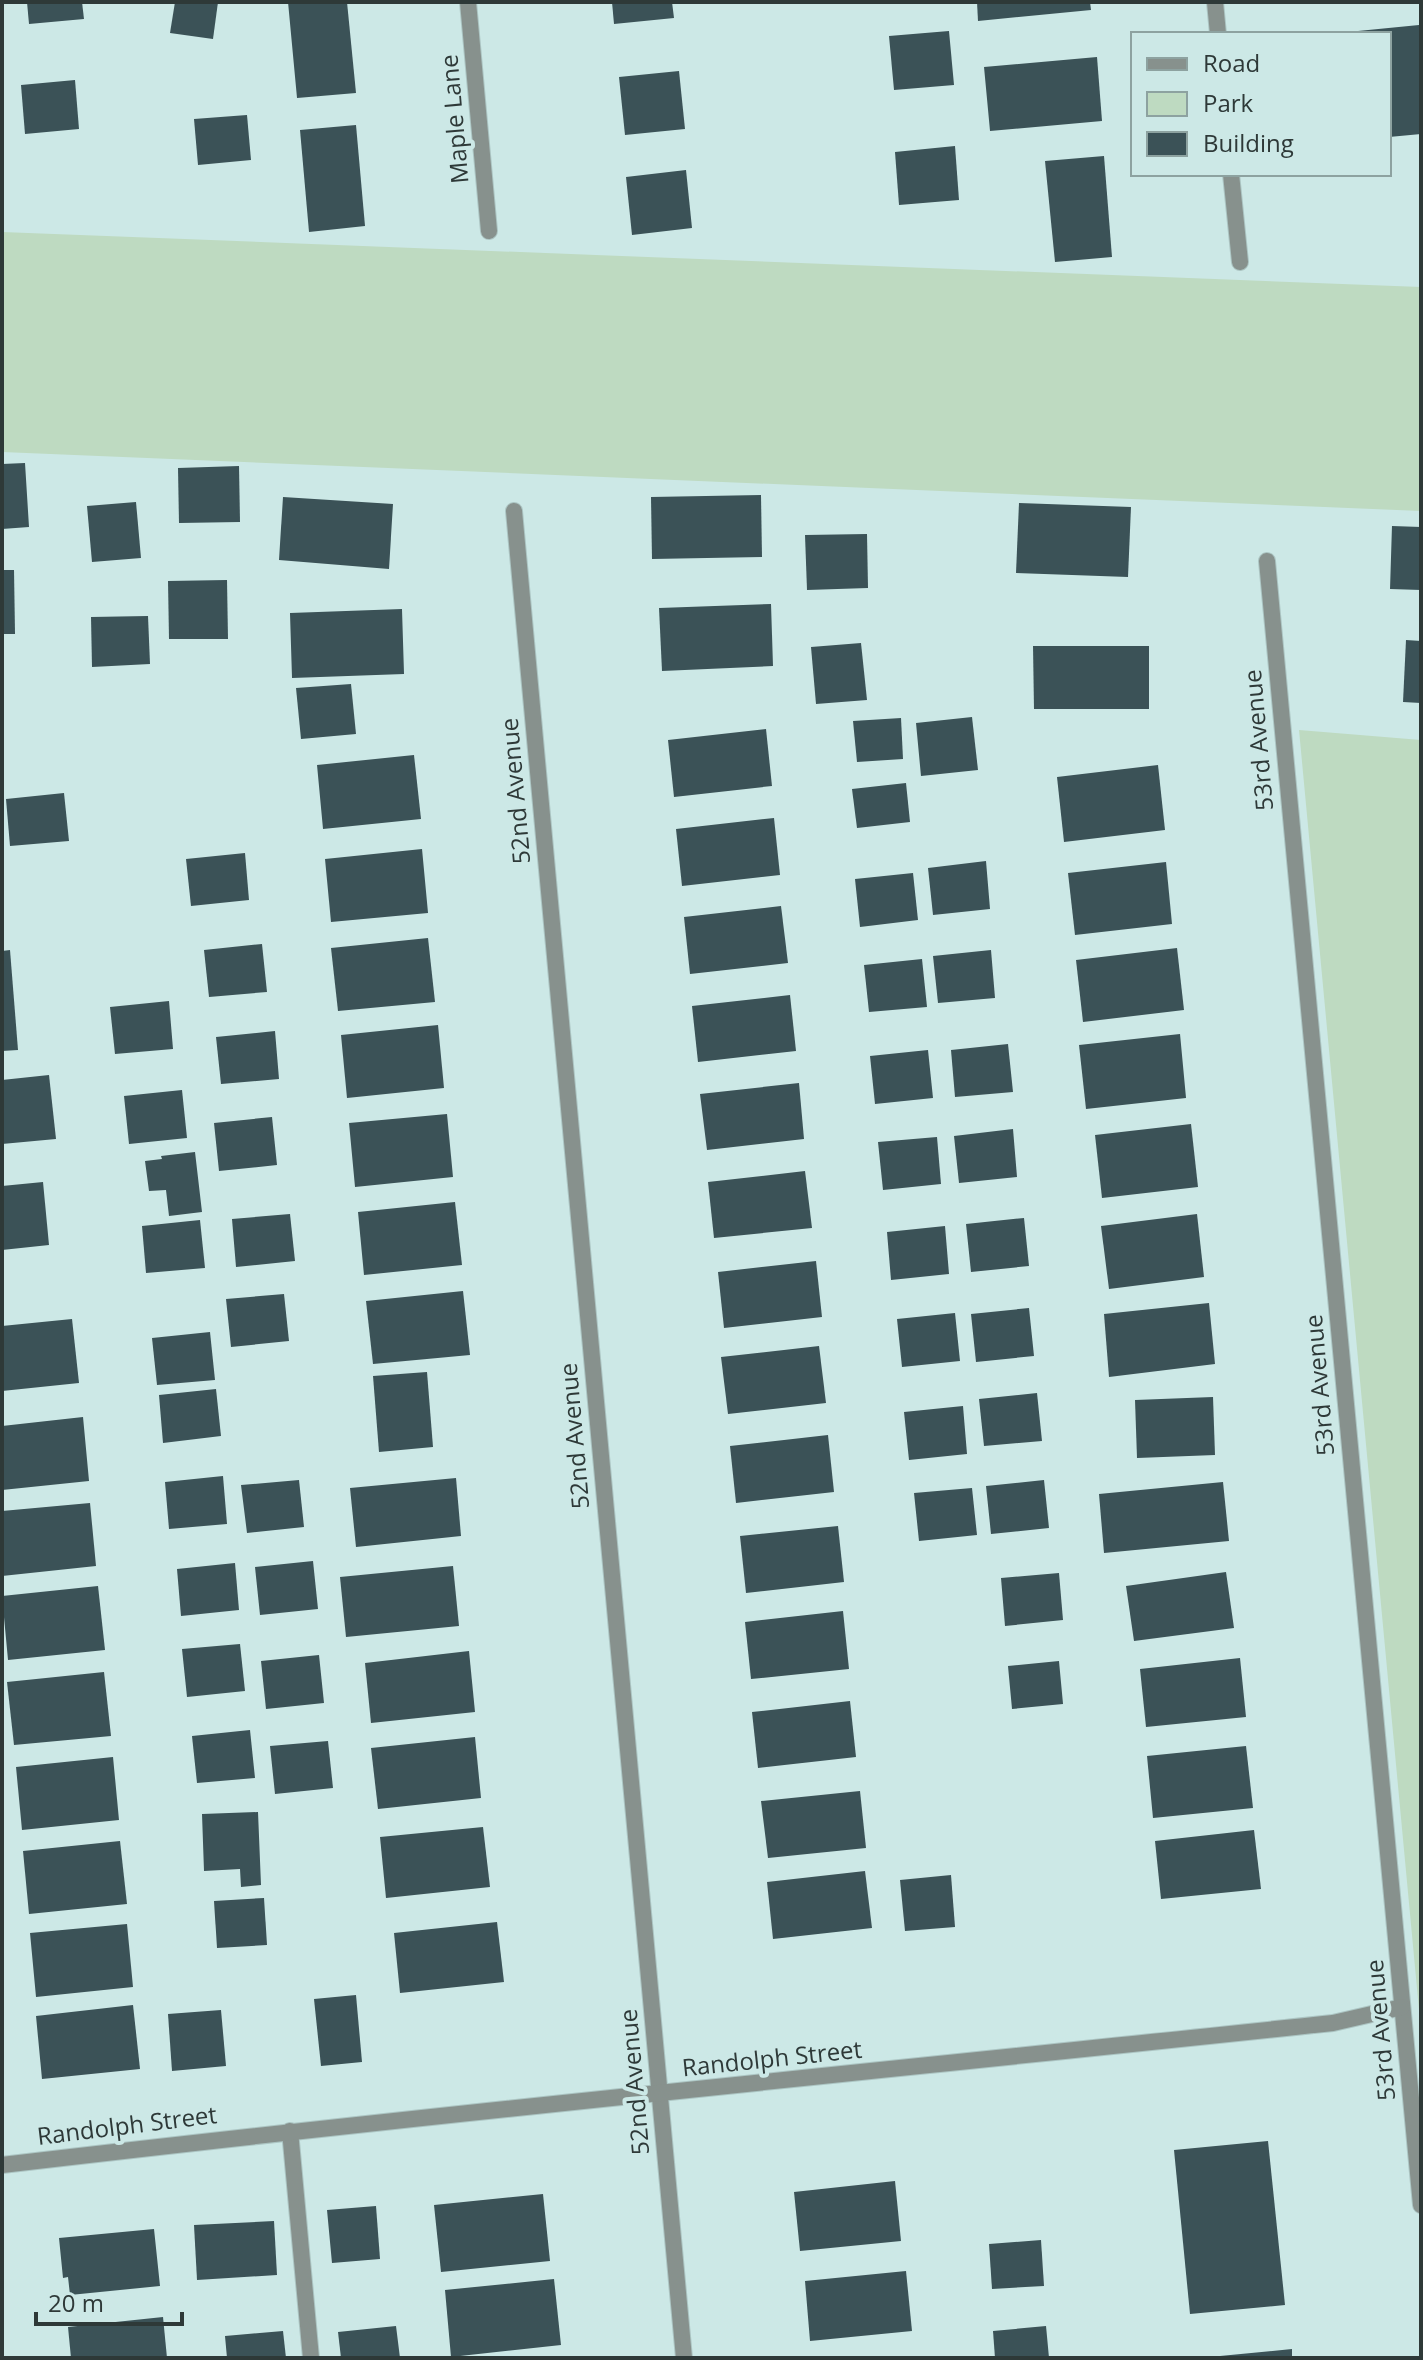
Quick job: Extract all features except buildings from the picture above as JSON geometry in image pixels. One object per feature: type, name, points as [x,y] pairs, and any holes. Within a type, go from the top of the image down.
[{"type":"street","name":"Maple Lane","points":[[468,2],[489,231]]},
{"type":"street","points":[[1215,2],[1218,32]]},
{"type":"street","points":[[1231,176],[1240,262]]},
{"type":"street","name":"52nd Avenue","points":[[514,511],[684,2358]]},
{"type":"street","name":"53rd Avenue","points":[[1267,561],[1421,2205]]},
{"type":"street","name":"Randolph Street","points":[[2,2165],[290,2131],[1333,2023],[1402,2007]]},
{"type":"street","points":[[290,2131],[311,2358]]},
{"type":"green space","points":[[2,232],[1421,287],[1421,511],[2,452]]},
{"type":"green space","points":[[1299,730],[1421,740],[1421,2031]]}]
